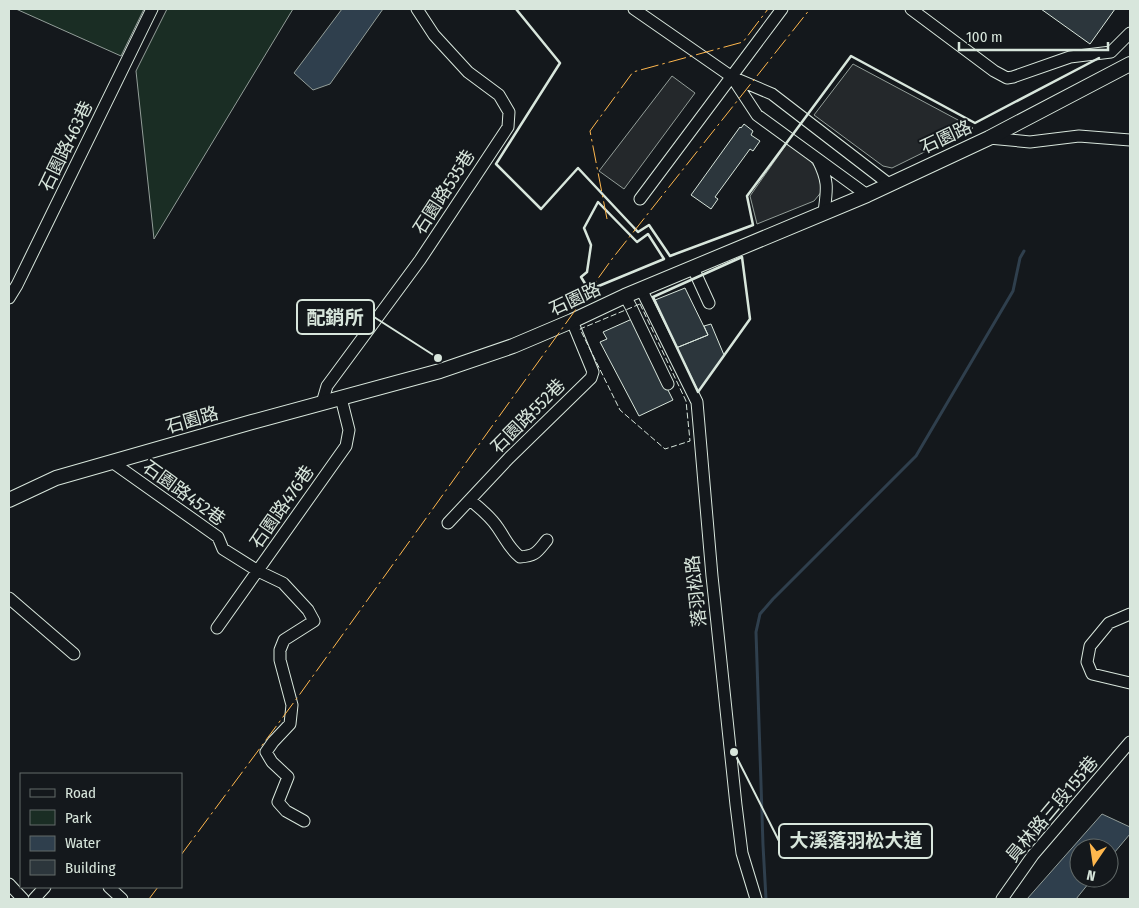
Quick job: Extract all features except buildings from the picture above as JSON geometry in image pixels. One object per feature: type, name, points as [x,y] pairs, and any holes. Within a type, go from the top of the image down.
[{"type":"main road","name":"石園路","points":[[9,500],[56,478],[440,371],[513,346],[572,322],[624,296],[867,195],[989,138],[1130,64]]},
{"type":"street","name":"石園路463巷","points":[[9,298],[152,9]]},
{"type":"street","name":"石園路535巷","points":[[322,403],[327,386],[420,260],[508,127],[509,112],[498,95],[468,72],[434,35],[417,9]]},
{"type":"street","points":[[634,9],[732,78],[772,94],[890,184]]},
{"type":"street","points":[[640,199],[782,9]]},
{"type":"street","points":[[911,9],[994,71],[1007,78],[1070,56],[1111,52],[1130,33]]},
{"type":"street","points":[[732,78],[757,115],[867,195]]},
{"type":"street","points":[[989,138],[1030,142],[1079,136],[1130,140]]},
{"type":"street","points":[[817,159],[827,185],[824,212]]},
{"type":"street","points":[[693,268],[709,304]]},
{"type":"street","name":"落羽松路","points":[[641,289],[697,402],[712,576],[736,805],[742,853],[756,899]]},
{"type":"street","points":[[624,296],[668,384]]},
{"type":"street","name":"石園路552巷","points":[[448,523],[509,458],[591,378],[593,372],[572,322]]},
{"type":"street","name":"石園路476巷","points":[[217,628],[346,446],[349,430],[341,398]]},
{"type":"street","name":"石園路452巷","points":[[112,462],[218,537],[223,549],[258,571],[283,583],[308,610],[314,621],[284,640],[280,650],[280,660],[292,705],[290,724],[266,752],[272,762],[288,777],[278,802],[286,811],[304,821]]},
{"type":"street","points":[[470,500],[484,511],[498,528],[509,548],[520,557],[536,554],[547,540]]},
{"type":"street","points":[[9,598],[74,654]]},
{"type":"street","points":[[1130,614],[1109,623],[1090,646],[1087,662],[1092,674],[1130,683]]},
{"type":"street","name":"員林路三段155巷","points":[[1002,899],[1033,856],[1130,742]]},
{"type":"street","points":[[9,884],[23,899]]},
{"type":"street","points":[[34,899],[45,888]]},
{"type":"street","points":[[110,888],[122,899]]},
{"type":"green space","points":[[16,9],[144,9],[121,56]]},
{"type":"green space","points":[[167,9],[293,9],[154,239],[136,71]]},
{"type":"shaded area","points":[[853,64],[973,128],[892,168],[883,166],[814,115]]},
{"type":"shaded area","points":[[672,76],[695,93],[624,189],[599,171]]},
{"type":"shaded area","points":[[788,142],[808,158],[815,167],[821,176],[823,190],[814,201],[757,224],[750,196]]},
{"type":"water","points":[[342,9],[383,9],[330,84],[313,90],[294,73]]},
{"type":"water","points":[[1102,814],[1130,827],[1130,834],[1119,847],[1119,838],[1081,838]]},
{"type":"water","points":[[1069,851],[1069,888],[1085,888],[1076,899],[1027,899]]},
{"type":"waterway","points":[[766,899],[756,632],[760,614],[916,456],[1013,291],[1020,258],[1024,251]]},
{"type":"fence","points":[[640,304],[686,401],[690,441],[665,449],[620,410],[580,329],[640,304]]},
{"type":"wall","points":[[516,9],[560,63],[496,164],[541,209],[578,168],[638,232],[649,225],[670,256],[753,225],[747,196],[851,56],[975,123],[1099,58]]},
{"type":"wall","points":[[598,202],[637,242],[648,234],[664,259],[589,290],[581,277],[587,272],[591,245],[584,228],[598,202]]},
{"type":"wall","points":[[742,257],[750,319],[698,392],[653,297],[742,257]]},
{"type":"power","points":[[607,219],[590,131],[633,72],[743,42],[768,9]]},
{"type":"power","points":[[182,854],[300,694],[612,259],[810,9]]},
{"type":"power","points":[[149,899],[157,888]]},
{"type":"place","name":"配銷所","points":[[438,358]]},
{"type":"place","name":"大溪落羽松大道","points":[[734,752]]}]
